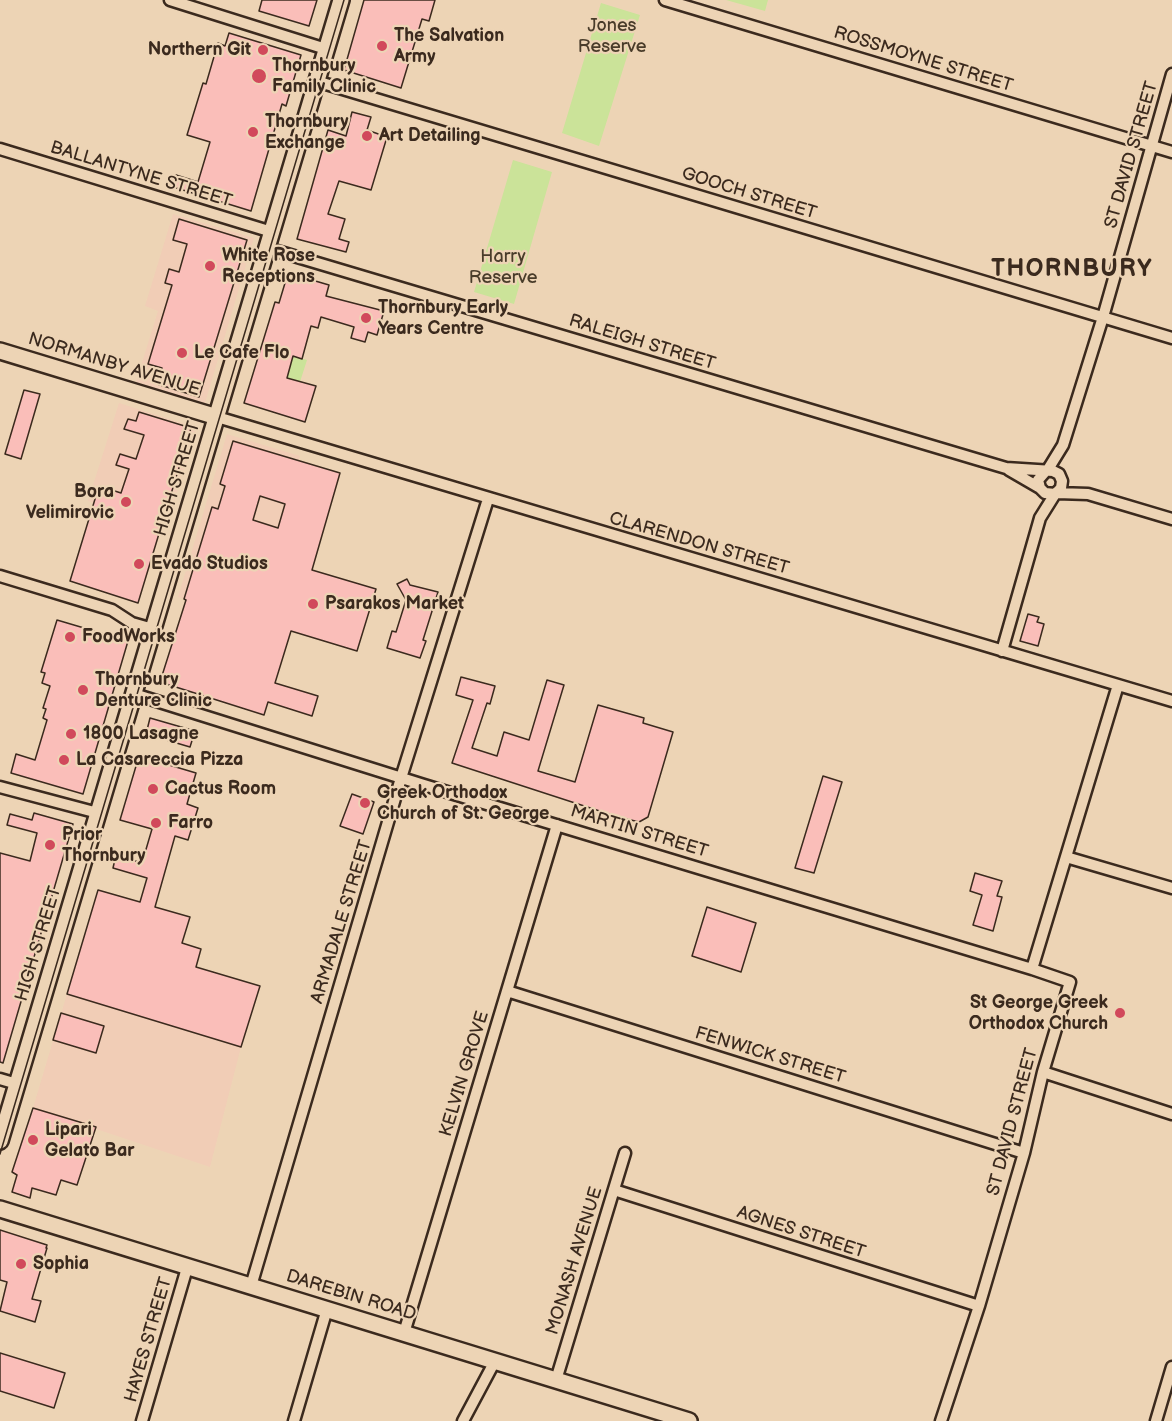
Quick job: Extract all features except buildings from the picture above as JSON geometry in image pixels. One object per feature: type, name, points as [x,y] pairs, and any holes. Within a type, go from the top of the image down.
[{"type":"main road","name":"HIGH STREET","points":[[0,1141],[340,0]]},
{"type":"main road","name":"NORMANBY AVENUE","points":[[0,351],[217,417]]},
{"type":"main road","name":"DAREBIN ROAD","points":[[0,1209],[689,1421]]},
{"type":"street","points":[[170,0],[326,49]]},
{"type":"street","name":"ROSSMOYNE STREET","points":[[665,0],[1172,152]]},
{"type":"street","name":"ST DAVID STREET","points":[[1061,477],[1061,451],[1103,317],[1172,74]]},
{"type":"street","name":"GOOCH STREET","points":[[316,81],[1172,338]]},
{"type":"street","name":"BALLANTYNE STREET","points":[[0,149],[272,232]]},
{"type":"street","name":"RALEIGH STREET","points":[[267,248],[1006,468],[1046,471]]},
{"type":"street","name":"CLARENDON STREET","points":[[217,417],[1172,701]]},
{"type":"street","name":"ST DAVID STREET","points":[[1046,471],[1061,451]]},
{"type":"street","name":"RALEIGH STREET","points":[[1006,468],[1040,489]]},
{"type":"street","points":[[1043,511],[1040,477],[1046,471],[1053,471],[1088,494]]},
{"type":"street","points":[[1002,651],[1043,511],[1062,484],[1061,477]]},
{"type":"street","points":[[1040,489],[1045,494],[1088,494],[1172,519]]},
{"type":"street","name":"ARMADALE STREET","points":[[251,1286],[401,778],[488,499]]},
{"type":"street","points":[[0,576],[112,610],[132,623],[153,629]]},
{"type":"street","points":[[1032,969],[1118,685]]},
{"type":"street","name":"MARTIN STREET","points":[[134,694],[401,778],[1032,969]]},
{"type":"street","points":[[0,787],[98,813]]},
{"type":"street","name":"KELVIN GROVE","points":[[404,1333],[556,825]]},
{"type":"street","points":[[1066,857],[1172,888]]},
{"type":"street","name":"ST DAVID STREET","points":[[941,1421],[979,1306],[1024,1153],[1043,1072],[1070,982],[1032,969]]},
{"type":"street","name":"FENWICK STREET","points":[[507,991],[1024,1153]]},
{"type":"street","points":[[1043,1072],[1172,1114]]},
{"type":"street","points":[[0,1079],[17,1084]]},
{"type":"street","name":"MONASH AVENUE","points":[[556,1380],[625,1153]]},
{"type":"street","name":"AGNES STREET","points":[[614,1190],[979,1306]]},
{"type":"street","name":"HAYES STREET","points":[[142,1421],[187,1268]]},
{"type":"street","points":[[294,1421],[327,1310]]},
{"type":"street","points":[[463,1421],[495,1361]]},
{"type":"street","points":[[1155,1421],[1172,1367]]},
{"type":"shaded area","points":[[173,214],[254,238],[205,403],[136,382],[158,311],[145,306]]},
{"type":"shaded area","points":[[119,403],[197,428],[167,525],[88,501]]},
{"type":"shaded area","points":[[227,434],[300,456],[250,619],[178,597]]},
{"type":"shaded area","points":[[67,994],[241,1047],[210,1167],[33,1108]]},
{"type":"green space","points":[[726,0],[768,0],[765,11]]},
{"type":"green space","name":"Jones Reserve","points":[[601,3],[640,15],[599,146],[562,133]]},
{"type":"green space","name":"Harry Reserve","points":[[513,160],[552,172],[514,304],[474,292]]},
{"type":"green space","points":[[281,352],[307,360],[300,382],[275,374]]},
{"type":"tram line","points":[[0,1154],[344,0]]},
{"type":"place","name":"The Salvation Army","points":[[382,46]]},
{"type":"place","name":"Northern Git","points":[[263,50]]},
{"type":"place","name":"Thornbury Family Clinic","points":[[259,76]]},
{"type":"place","name":"Thornbury Exchange","points":[[253,132]]},
{"type":"place","name":"Art Detailing","points":[[367,136]]},
{"type":"place","name":"White Rose Receptions","points":[[210,266]]},
{"type":"place","name":"Thornbury Early Years Centre","points":[[366,318]]},
{"type":"place","name":"Le Cafe Flo","points":[[182,353]]},
{"type":"place","name":"Bora Velimirovic","points":[[126,502]]},
{"type":"place","name":"Evado Studios","points":[[139,564]]},
{"type":"place","name":"Psarakos Market","points":[[313,604]]},
{"type":"place","name":"FoodWorks","points":[[70,637]]},
{"type":"place","name":"Thornbury Denture Clinic","points":[[83,690]]},
{"type":"place","name":"1800 Lasagne","points":[[71,734]]},
{"type":"place","name":"La Casareccia Pizza","points":[[64,760]]},
{"type":"place","name":"Cactus Room","points":[[153,789]]},
{"type":"place","name":"Greek Orthodox Church of St. George","points":[[365,803]]},
{"type":"place","name":"Farro","points":[[156,823]]},
{"type":"place","name":"Prior Thornbury","points":[[50,845]]},
{"type":"place","name":"St George Greek Orthodox Church","points":[[1120,1013]]},
{"type":"place","name":"Lipari Gelato Bar","points":[[33,1140]]},
{"type":"place","name":"Sophia","points":[[21,1264]]},
{"type":"district","name":"THORNBURY","points":[[1072,270]]}]
